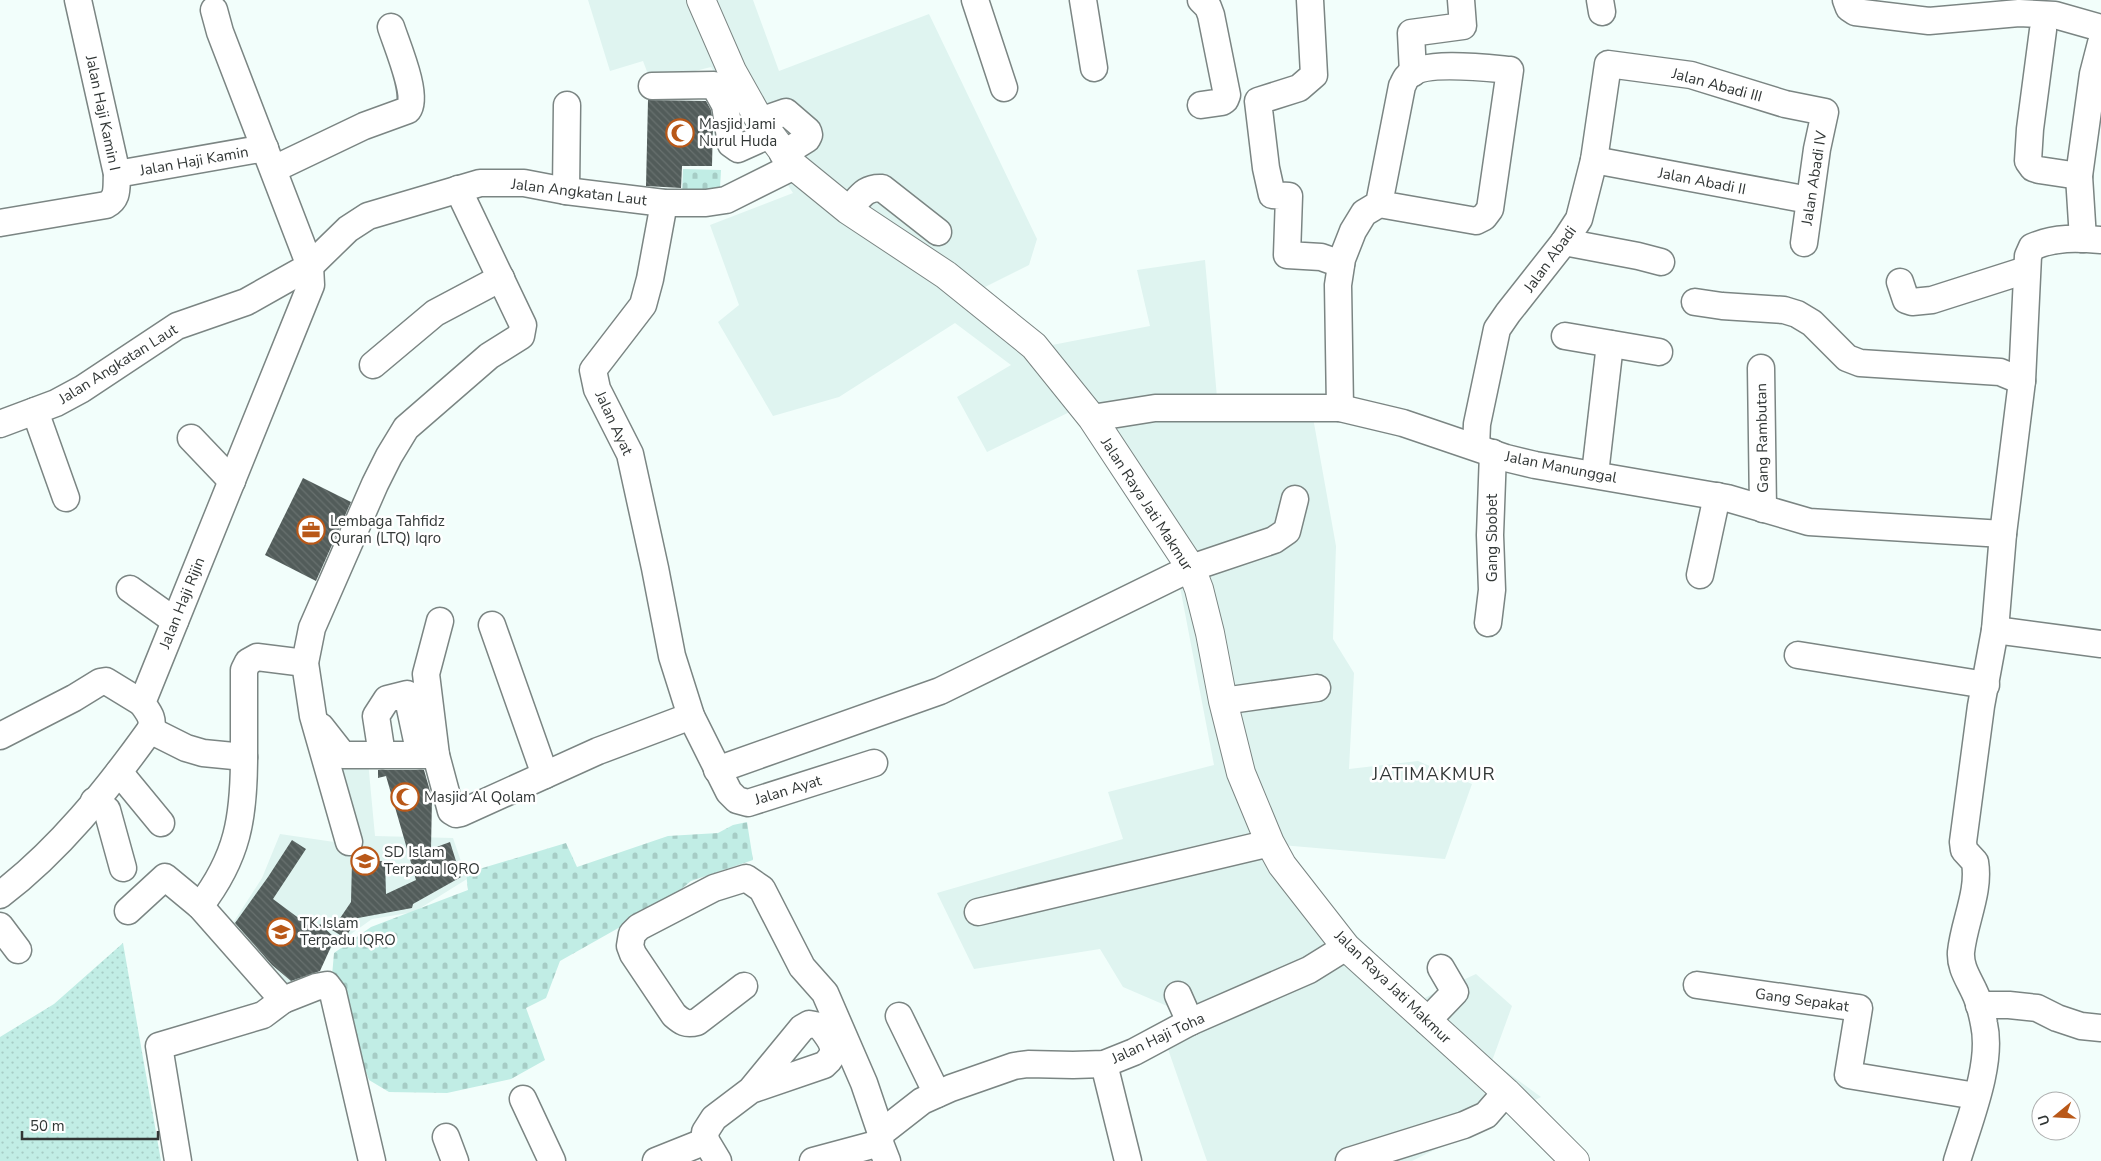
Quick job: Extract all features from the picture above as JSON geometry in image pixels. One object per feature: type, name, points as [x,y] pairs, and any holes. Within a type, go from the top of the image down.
[{"type":"main road","name":"Jalan Raya Jati Makmur","points":[[701,0],[723,78],[776,144],[848,210],[946,275],[1034,346],[1092,418],[1190,568],[1199,589],[1210,633],[1223,701],[1242,773],[1270,843],[1282,865],[1346,946],[1506,1092],[1575,1161]]},
{"type":"street","name":"Jalan Haji Kamin I","points":[[0,223],[106,205],[114,201],[117,174],[78,0]]},
{"type":"street","points":[[975,0],[1004,88]]},
{"type":"street","points":[[1083,0],[1094,68]]},
{"type":"street","points":[[1201,0],[1208,7],[1211,15],[1226,100],[1201,105]]},
{"type":"street","points":[[1310,0],[1314,74],[1299,88],[1258,101],[1259,111],[1266,168],[1272,195],[1290,196],[1288,255],[1321,257],[1341,264]]},
{"type":"street","points":[[1412,73],[1411,33],[1463,26],[1461,0]]},
{"type":"street","points":[[1846,0],[1849,8],[1855,12],[1929,21],[2005,6],[2051,15],[2101,28]]},
{"type":"street","points":[[214,10],[220,32],[310,266]]},
{"type":"street","points":[[2051,15],[2030,129],[2028,161],[2033,168],[2039,170],[2079,176]]},
{"type":"street","points":[[269,158],[408,110],[411,101],[408,79],[391,27]]},
{"type":"street","points":[[1957,1161],[1984,1069],[1986,1042],[1979,1005],[1965,976],[1961,954],[1970,904],[1977,883],[1976,862],[1964,850],[1963,842],[1995,630],[2003,534],[2022,381],[2026,270],[2028,256],[2032,247],[2048,241],[2092,239],[2079,176],[2090,92],[2101,43]]},
{"type":"street","name":"Jalan Abadi III","points":[[1608,64],[1691,75],[1785,104],[1825,112]]},
{"type":"street","name":"Jalan Abadi","points":[[1485,450],[1477,424],[1497,329],[1508,312],[1564,242],[1579,219],[1594,160],[1608,64]]},
{"type":"street","points":[[1340,408],[1338,285],[1341,264],[1353,231],[1364,214],[1379,204],[1476,221],[1484,217],[1490,209],[1510,70],[1451,66],[1419,69],[1408,76],[1402,86],[1379,204]]},
{"type":"street","points":[[652,86],[723,78],[731,144],[738,149],[776,144]]},
{"type":"street","points":[[566,191],[567,105]]},
{"type":"street","name":"Jalan Abadi IV","points":[[1804,243],[1817,149],[1825,112]]},
{"type":"street","name":"Jalan Angkatan Laut","points":[[0,424],[35,412],[82,389],[177,326],[246,302],[310,266],[348,229],[368,216],[480,183],[524,183],[566,191],[664,203],[706,203],[726,200],[776,144]]},
{"type":"street","name":"Jalan Haji Kamin","points":[[117,174],[269,158]]},
{"type":"street","name":"Jalan Abadi II","points":[[1594,160],[1809,200]]},
{"type":"street","points":[[848,210],[866,190],[871,187],[882,188],[938,232]]},
{"type":"street","points":[[348,842],[313,716],[305,664],[312,628],[375,484],[406,428],[489,356],[521,336],[523,324],[458,189]]},
{"type":"street","name":"Jalan Ayat","points":[[664,203],[650,279],[643,305],[593,370],[597,388],[630,454],[672,656],[691,716],[729,792],[737,800],[748,803],[874,763]]},
{"type":"street","points":[[1564,242],[1661,262]]},
{"type":"street","name":"Jalan Haji Rijin","points":[[142,704],[312,285],[310,266]]},
{"type":"street","points":[[1900,282],[1906,300],[1912,302],[1932,300],[2026,270]]},
{"type":"street","points":[[373,365],[435,313],[501,278]]},
{"type":"street","points":[[1695,302],[1722,306],[1784,310],[1797,314],[1812,323],[1847,358],[1860,363],[2000,372],[2022,381]]},
{"type":"street","points":[[1565,336],[1659,352]]},
{"type":"street","points":[[1595,474],[1610,344]]},
{"type":"street","name":"Gang Rambutan","points":[[1761,368],[1763,509]]},
{"type":"street","name":"Jalan Manunggal","points":[[1092,418],[1155,408],[1340,408],[1403,423],[1536,465],[1716,496],[1810,522],[2003,534]]},
{"type":"street","points":[[35,412],[66,498]]},
{"type":"street","points":[[191,438],[232,481]]},
{"type":"street","name":"Gang Sbobet","points":[[1485,450],[1492,590],[1488,623]]},
{"type":"street","points":[[1700,575],[1716,496]]},
{"type":"street","points":[[717,770],[940,691],[1190,568],[1274,540],[1287,530],[1295,500]]},
{"type":"street","points":[[130,590],[175,620]]},
{"type":"street","points":[[428,755],[426,674],[440,621]]},
{"type":"street","points":[[492,625],[546,775]]},
{"type":"street","points":[[1995,630],[2101,644]]},
{"type":"street","points":[[1798,655],[1986,685]]},
{"type":"street","points":[[200,906],[217,884],[235,842],[242,816],[244,670],[248,662],[257,657],[305,664]]},
{"type":"street","points":[[0,736],[74,698],[100,682],[106,681],[142,704],[151,715],[152,723],[150,730],[119,772],[53,848],[25,876],[0,895]]},
{"type":"street","points":[[1223,701],[1317,688]]},
{"type":"street","points":[[382,756],[376,716],[387,699],[407,694],[428,755],[451,811],[456,814],[598,751],[691,716]]},
{"type":"street","points":[[313,716],[343,755],[428,755]]},
{"type":"street","points":[[150,730],[186,748],[203,753],[244,757]]},
{"type":"street","points":[[119,772],[161,823]]},
{"type":"street","points":[[94,801],[107,810],[123,868]]},
{"type":"street","points":[[978,912],[1270,843]]},
{"type":"street","points":[[128,911],[166,877],[200,906],[283,1000]]},
{"type":"street","points":[[744,986],[697,1022],[683,1023],[674,1016],[630,946],[632,934],[639,927],[714,888],[746,878],[762,889],[802,966],[825,993],[864,1083],[878,1149],[813,1161]]},
{"type":"street","points":[[0,926],[18,950]]},
{"type":"street","name":"Jalan Haji Toha","points":[[878,1149],[922,1101],[937,1094],[1014,1066],[1028,1064],[1104,1064],[1134,1052],[1190,1022],[1309,970],[1346,946]]},
{"type":"street","points":[[1427,1021],[1455,992],[1440,968]]},
{"type":"street","points":[[178,1161],[160,1046],[263,1015],[283,1000],[316,986],[328,986],[333,993],[372,1161]]},
{"type":"street","name":"Gang Sepakat","points":[[1697,986],[1860,1008],[1848,1075],[1976,1096]]},
{"type":"street","points":[[1178,995],[1190,1022]]},
{"type":"street","points":[[1979,1005],[2009,1005],[2037,1008],[2057,1018],[2081,1026],[2101,1028]]},
{"type":"street","points":[[899,1016],[937,1094]]},
{"type":"street","points":[[1104,1064],[1128,1161]]},
{"type":"street","points":[[656,1161],[712,1151],[705,1132],[714,1118],[751,1090]]},
{"type":"street","points":[[1348,1161],[1464,1125],[1486,1115],[1506,1092]]},
{"type":"street","points":[[523,1099],[552,1161]]},
{"type":"shaded area","points":[[588,0],[753,0],[779,71],[929,14],[1037,239],[1029,265],[981,289],[1047,346],[1150,326],[1137,270],[1205,260],[1218,409],[1312,412],[1336,546],[1333,639],[1354,673],[1349,769],[1418,761],[1472,784],[1445,859],[1281,845],[1316,896],[1422,999],[1476,974],[1512,1006],[1492,1061],[1541,1097],[1412,1161],[1207,1161],[1162,1032],[1195,1018],[1123,987],[1100,949],[974,969],[937,893],[1123,839],[1108,792],[1214,765],[1176,566],[1080,407],[987,452],[957,397],[1011,365],[955,323],[839,397],[773,416],[718,322],[739,305],[710,225],[793,193],[711,67],[651,82],[643,61],[610,71]]},
{"type":"shaded area","name":"SD Islam Terpadu IQRO","points":[[368,761],[375,836],[453,838],[467,879],[414,912],[372,919],[330,949],[314,978],[299,986],[273,981],[226,934],[262,878],[280,834],[341,843],[333,771]]},
{"type":"green space","points":[[683,169],[721,170],[720,188],[682,193]]},
{"type":"green space","points":[[747,822],[753,860],[691,881],[668,900],[560,961],[546,998],[526,1008],[545,1060],[511,1079],[447,1093],[389,1092],[369,1080],[332,976],[334,953],[371,927],[468,890],[466,873],[566,843],[577,867],[668,836],[718,833],[733,825]]},
{"type":"green space","points":[[123,943],[161,1161],[0,1161],[0,1037],[54,1004]]},
{"type":"building","name":"Masjid Jami Nurul Huda","points":[[648,100],[706,101],[711,110],[713,123],[712,166],[682,166],[681,188],[646,186]]},
{"type":"building","name":"Lembaga Tahfidz Quran (LTQ) Iqro","points":[[303,478],[351,502],[316,581],[265,555]]},
{"type":"building","points":[[378,770],[424,770],[432,798],[431,849],[450,842],[461,877],[413,904],[412,908],[358,918],[345,938],[332,930],[351,902],[352,861],[385,861],[386,894],[416,880],[386,776],[378,778]]},
{"type":"building","name":"TK Islam Terpadu IQRO","points":[[292,840],[306,849],[273,899],[316,931],[320,924],[335,938],[320,971],[291,981],[272,965],[235,923]]},
{"type":"place","name":"Masjid Jami Nurul Huda","points":[[680,133]]},
{"type":"place","name":"Lembaga Tahfidz Quran (LTQ) Iqro","points":[[311,530]]},
{"type":"place","name":"Masjid Al Qolam","points":[[405,797]]},
{"type":"place","name":"SD Islam Terpadu IQRO","points":[[365,861]]},
{"type":"place","name":"TK Islam Terpadu IQRO","points":[[281,932]]},
{"type":"district","name":"JATIMAKMUR","points":[[1434,774]]}]
